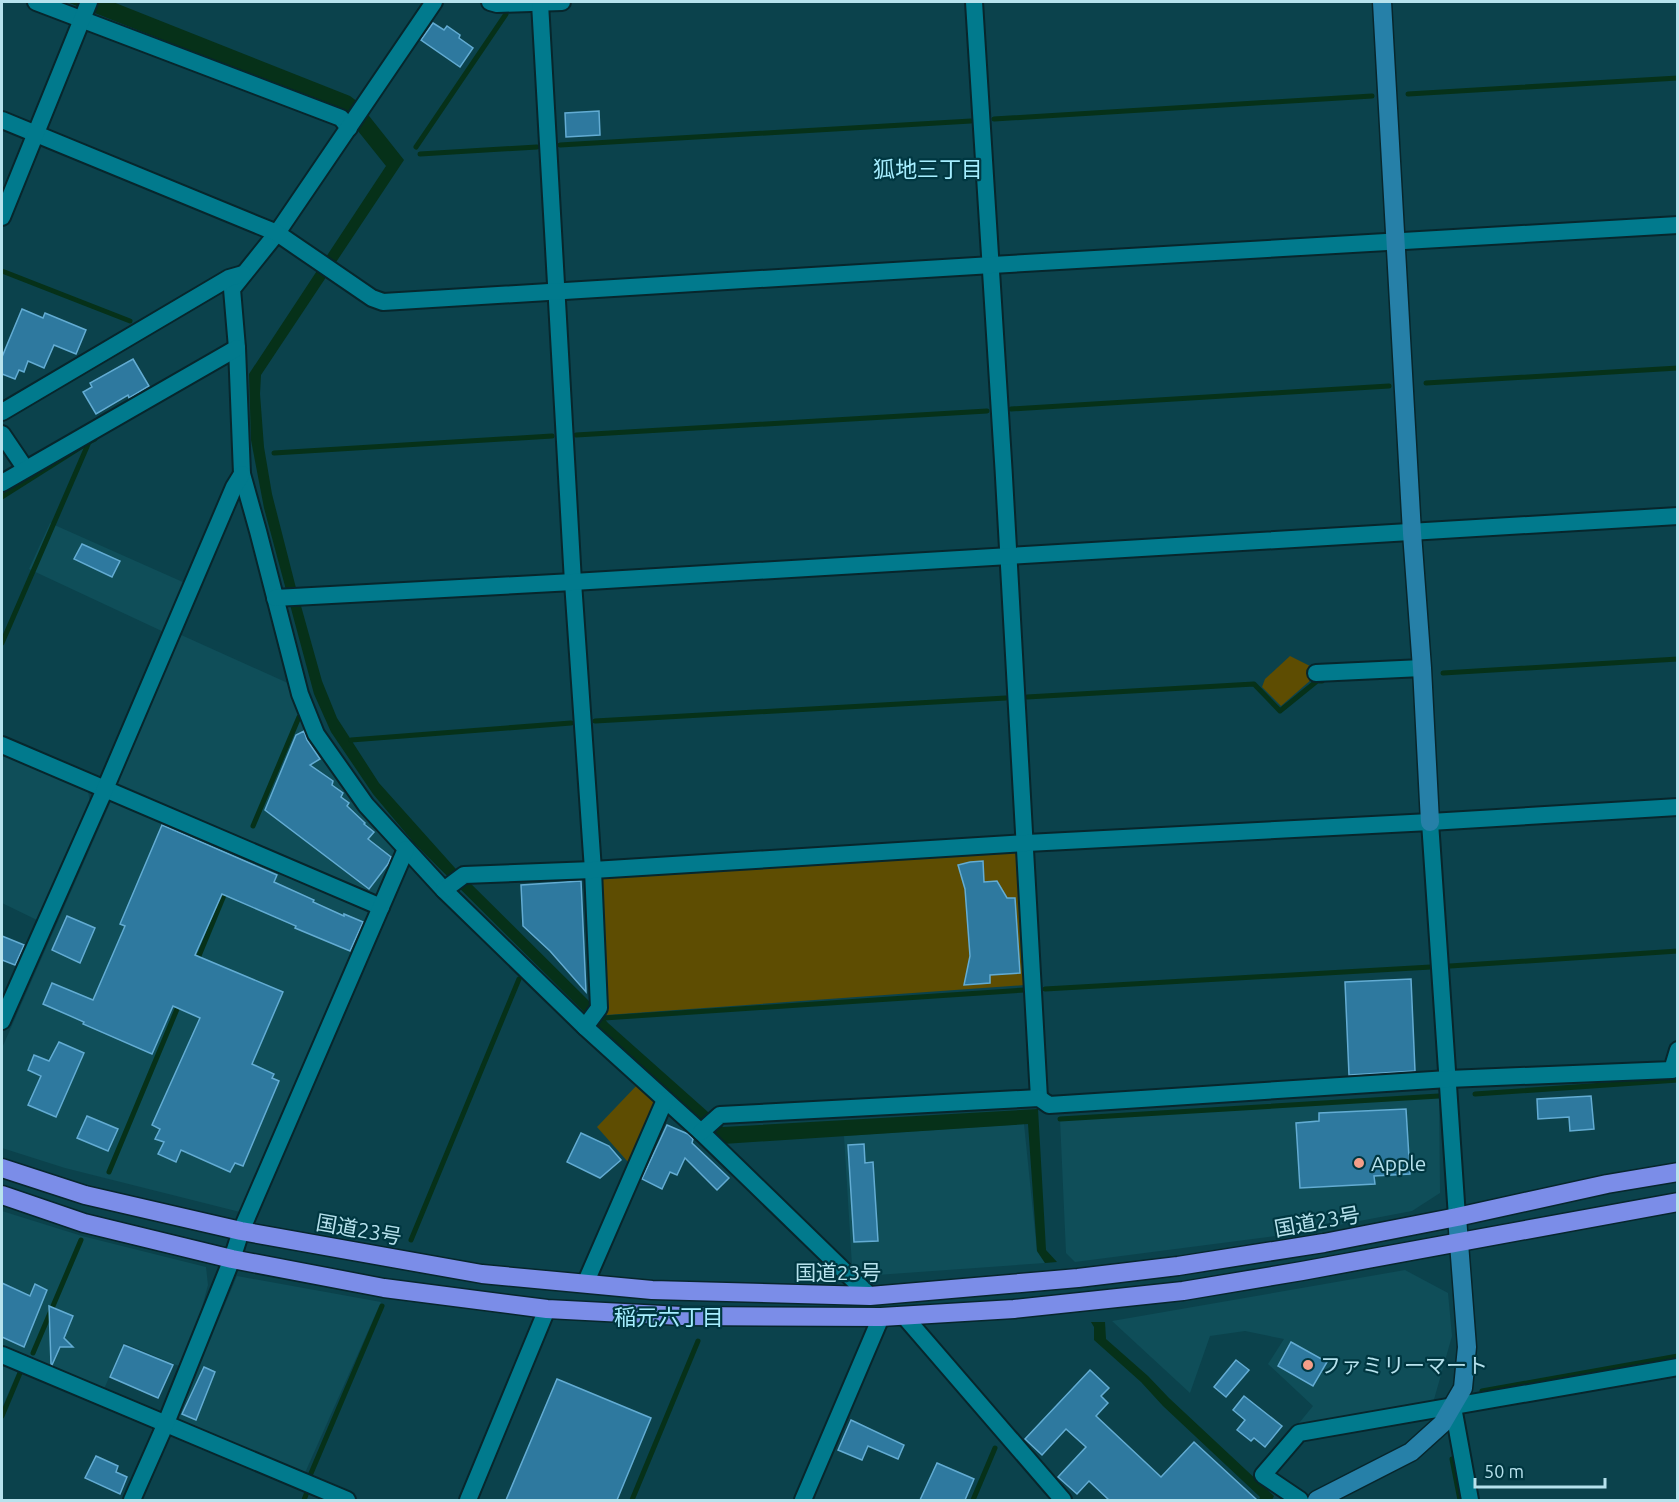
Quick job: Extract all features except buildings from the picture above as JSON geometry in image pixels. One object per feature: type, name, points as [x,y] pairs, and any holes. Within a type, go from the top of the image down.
[{"type":"highway","name":"国道23号","points":[[2,1168],[85,1195],[241,1231],[482,1274],[652,1290],[870,1296],[1078,1278],[1178,1266],[1324,1243],[1608,1184],[1677,1172]]},
{"type":"highway","points":[[2,1195],[84,1223],[232,1259],[384,1288],[547,1309],[682,1316],[881,1317],[1014,1309],[1183,1291],[1677,1202]]},
{"type":"street","points":[[36,2],[340,118],[349,128]]},
{"type":"street","points":[[2,217],[89,2]]},
{"type":"street","points":[[434,2],[277,233],[232,289],[237,348],[242,474],[300,694],[316,734],[366,805],[444,890],[585,1027],[701,1132],[870,1296]]},
{"type":"street","points":[[490,2],[562,2]]},
{"type":"street","points":[[974,2],[992,265],[1039,1098]]},
{"type":"street","points":[[1317,1500],[1411,1452],[1442,1424],[1463,1388],[1467,1364],[1430,822],[1382,2]]},
{"type":"street","points":[[540,3],[573,582],[594,870],[599,1008],[585,1027]]},
{"type":"street","points":[[2,120],[277,233],[372,298],[383,302],[1677,225]]},
{"type":"street","points":[[2,412],[229,278],[245,274]]},
{"type":"street","points":[[2,483],[237,348]]},
{"type":"street","points":[[2,434],[25,468]]},
{"type":"street","points":[[2,1021],[105,789],[234,487],[242,474]]},
{"type":"street","points":[[275,598],[1677,516]]},
{"type":"street","points":[[1316,673],[1422,668]]},
{"type":"street","points":[[2,746],[381,907]]},
{"type":"street","points":[[444,890],[464,875],[594,870],[1026,843],[1677,807]]},
{"type":"street","points":[[132,1500],[166,1423],[232,1259],[241,1231],[406,849]]},
{"type":"street","points":[[701,1132],[720,1115],[1039,1098],[1049,1105],[1448,1079],[1672,1070],[1677,1050]]},
{"type":"street","points":[[585,1284],[665,1100]]},
{"type":"street","points":[[468,1500],[547,1309]]},
{"type":"street","points":[[904,1316],[1062,1500]]},
{"type":"street","points":[[802,1500],[881,1317]]},
{"type":"street","points":[[2,1355],[347,1500]]},
{"type":"street","points":[[1300,1500],[1263,1475],[1299,1433],[1677,1366]]},
{"type":"street","points":[[1453,1407],[1470,1500]]},
{"type":"shaded area","points":[[67,2],[113,2],[350,96],[358,102],[404,160],[261,375],[260,394],[264,447],[272,494],[322,681],[337,718],[379,783],[455,868],[592,1004],[608,1023],[723,1127],[1038,1109],[1046,1250],[1057,1262],[1045,1263],[1037,1251],[1028,1124],[723,1144],[595,1029],[585,1013],[415,844],[373,794],[331,732],[314,694],[264,508],[251,440],[249,374],[386,166],[342,111]]},
{"type":"shaded area","points":[[50,523],[185,583],[166,633],[29,569]]},
{"type":"shaded area","points":[[179,634],[290,684],[333,773],[361,812],[398,853],[379,896],[117,783]]},
{"type":"shaded area","points":[[1290,656],[1314,668],[1312,679],[1281,706],[1262,687],[1265,679]]},
{"type":"shaded area","points":[[2,753],[88,791],[90,803],[37,920],[2,903]]},
{"type":"shaded area","points":[[111,801],[371,911],[240,1212],[65,1168],[2,1148],[2,1048]]},
{"type":"shaded area","points":[[1013,851],[1019,854],[1025,985],[606,1015],[608,1009],[602,880],[606,874]]},
{"type":"shaded area","points":[[639,1083],[657,1101],[628,1162],[597,1127]]},
{"type":"shaded area","points":[[1439,1096],[1440,1193],[1412,1211],[1291,1234],[1075,1262],[1066,1253],[1060,1119]]},
{"type":"shaded area","points":[[1024,1124],[1037,1251],[1045,1263],[863,1276],[852,1266],[844,1136]]},
{"type":"shaded area","points":[[2,1211],[82,1236],[206,1267],[208,1285],[201,1311],[179,1366],[124,1343],[104,1389],[2,1345]]},
{"type":"shaded area","points":[[1405,1270],[1448,1293],[1452,1336],[1433,1403],[1295,1428],[1313,1406],[1268,1364],[1284,1339],[1245,1331],[1210,1336],[1190,1393],[1112,1321]]},
{"type":"shaded area","points":[[237,1276],[381,1302],[304,1475],[177,1418]]},
{"type":"shaded area","points":[[1091,1322],[1105,1322],[1106,1339],[1274,1496],[1272,1500],[1259,1500],[1260,1497],[1094,1340],[1094,1327]]},
{"type":"shaded area","points":[[2,1364],[18,1371],[2,1408]]},
{"type":"waterway","points":[[416,147],[506,14]]},
{"type":"waterway","points":[[1408,94],[1678,78]]},
{"type":"waterway","points":[[994,119],[1372,96]]},
{"type":"waterway","points":[[560,145],[971,121]]},
{"type":"waterway","points":[[420,154],[537,147]]},
{"type":"waterway","points":[[2,271],[130,321]]},
{"type":"waterway","points":[[1426,383],[1678,368]]},
{"type":"waterway","points":[[1011,409],[1389,386]]},
{"type":"waterway","points":[[576,435],[987,411]]},
{"type":"waterway","points":[[274,453],[552,436]]},
{"type":"waterway","points":[[2,643],[89,442],[95,439]]},
{"type":"waterway","points":[[2,497],[89,442]]},
{"type":"waterway","points":[[1443,673],[1678,659]]},
{"type":"waterway","points":[[1027,697],[1254,684],[1280,711],[1317,681],[1322,681]]},
{"type":"waterway","points":[[595,721],[1006,698]]},
{"type":"waterway","points":[[253,826],[299,717]]},
{"type":"waterway","points":[[351,740],[571,723]]},
{"type":"waterway","points":[[196,963],[227,888]]},
{"type":"waterway","points":[[1450,966],[1678,951]]},
{"type":"waterway","points":[[1045,989],[1431,967]]},
{"type":"waterway","points":[[411,1240],[519,979]]},
{"type":"waterway","points":[[604,1018],[1024,990]]},
{"type":"waterway","points":[[109,1172],[180,1002]]},
{"type":"waterway","points":[[1475,1094],[1678,1080]]},
{"type":"waterway","points":[[1060,1119],[1439,1096]]},
{"type":"waterway","points":[[33,1353],[81,1240]]},
{"type":"waterway","points":[[309,1478],[382,1306]]},
{"type":"waterway","points":[[632,1500],[698,1341]]},
{"type":"waterway","points":[[1482,1391],[1678,1356]]},
{"type":"waterway","points":[[2,1416],[20,1373]]},
{"type":"waterway","points":[[973,1500],[995,1448]]},
{"type":"waterway","points":[[1452,1459],[1460,1500]]},
{"type":"waterway","points":[[304,1500],[307,1492]]},
{"type":"place","name":"Apple","points":[[1359,1163]]},
{"type":"place","name":"ファミリーマート","points":[[1308,1365]]},
{"type":"district","name":"狐地三丁目","points":[[928,168]]},
{"type":"district","name":"稲元六丁目","points":[[669,1316]]}]
